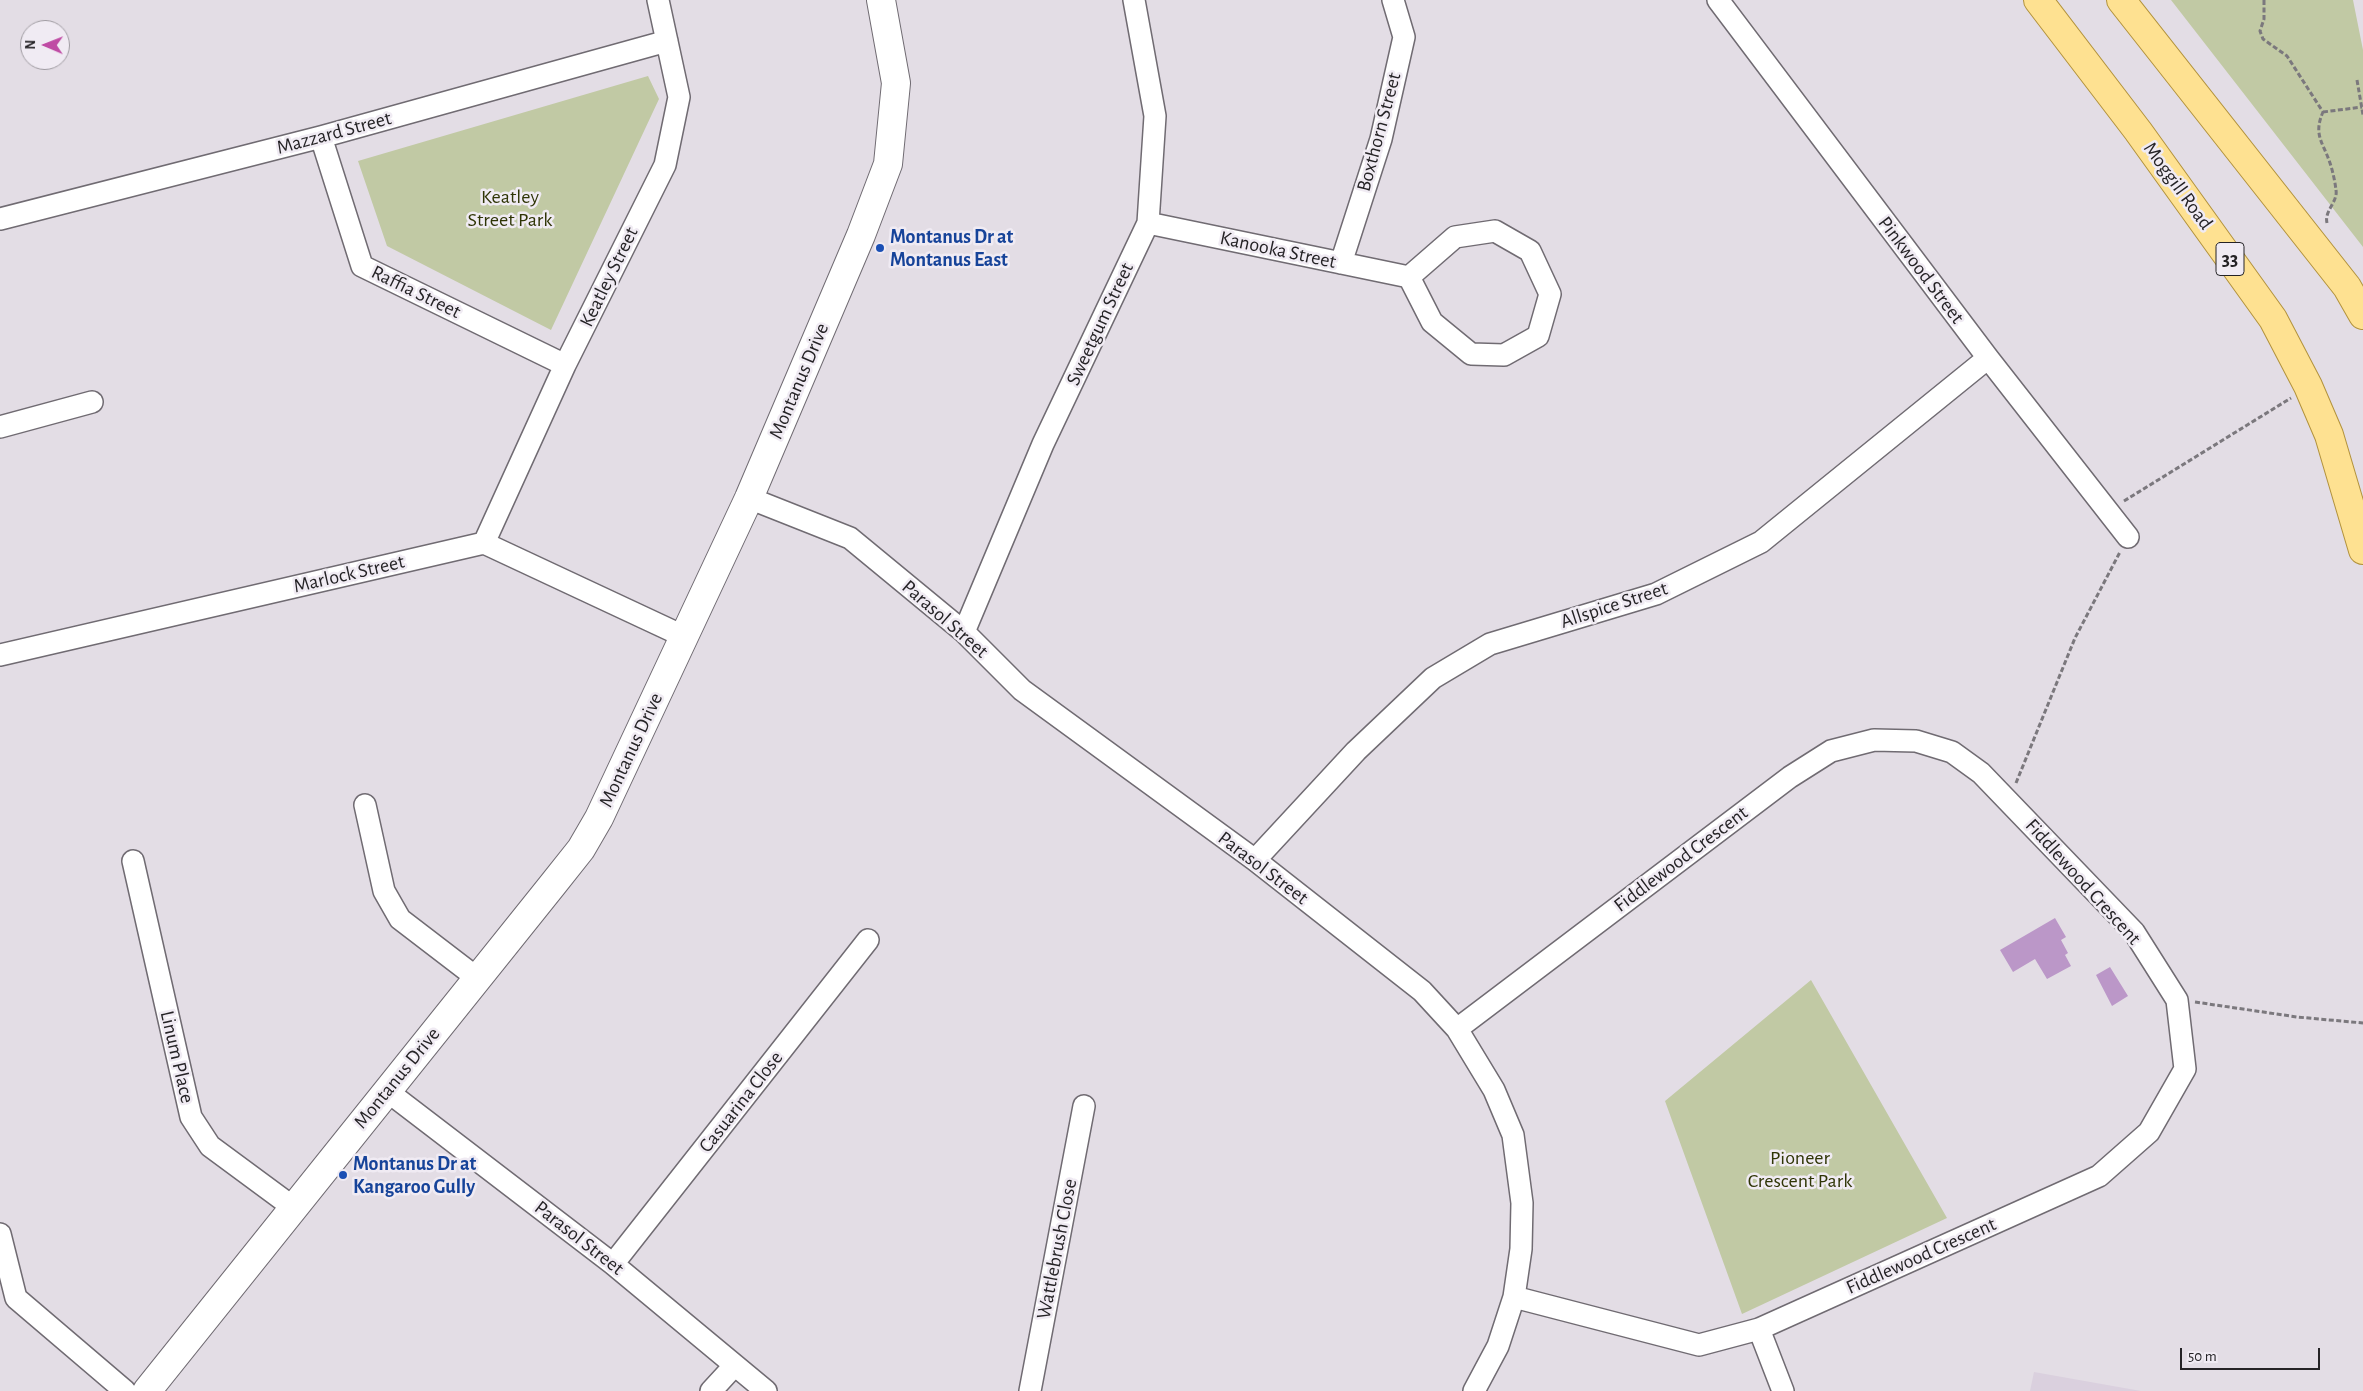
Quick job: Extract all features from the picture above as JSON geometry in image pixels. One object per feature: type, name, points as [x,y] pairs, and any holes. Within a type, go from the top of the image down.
[{"type":"main road","name":"Moggill Road","points":[[2038,0],[2138,131],[2273,319],[2308,386],[2329,435],[2352,476],[2363,550]]},
{"type":"main road","points":[[2120,0],[2347,287],[2363,315]]},
{"type":"street","name":"Keatley Street","points":[[484,543],[565,365],[665,165],[679,96],[658,0]]},
{"type":"street","name":"Montanus Drive","points":[[147,1391],[580,849],[599,818],[749,498],[861,235],[888,164],[896,84],[881,0]]},
{"type":"street","name":"Sweetgum Street","points":[[964,632],[1043,444],[1148,223],[1155,116],[1134,0]]},
{"type":"street","name":"Boxthorn Street","points":[[1341,263],[1381,139],[1404,37],[1393,0]]},
{"type":"street","name":"Pinkwood Street","points":[[1718,0],[1988,358],[2128,538]]},
{"type":"street","name":"Mazzard Street","points":[[0,219],[321,137],[668,41]]},
{"type":"street","name":"Raffia Street","points":[[321,137],[362,266],[565,365]]},
{"type":"street","name":"Kanooka Street","points":[[1148,223],[1409,277]]},
{"type":"street","points":[[1495,231],[1530,251],[1550,294],[1538,336],[1504,355],[1471,354],[1432,322],[1409,277],[1454,238],[1495,231]]},
{"type":"street","name":"Allspice Street","points":[[1255,860],[1356,751],[1432,678],[1490,644],[1656,594],[1760,542],[1988,358]]},
{"type":"street","points":[[0,427],[92,402]]},
{"type":"street","name":"Parasol Street","points":[[749,498],[850,538],[964,632],[1022,690],[1255,860],[1422,991],[1456,1029],[1494,1090],[1513,1135],[1522,1203],[1522,1249],[1514,1297],[1498,1346],[1474,1391]]},
{"type":"street","points":[[484,543],[683,636]]},
{"type":"street","name":"Marlock Street","points":[[0,655],[484,543]]},
{"type":"street","name":"Fiddlewood Crescent","points":[[1456,1029],[1790,777],[1831,751],[1874,740],[1916,741],[1952,752],[1981,773],[2134,932],[2177,1000],[2186,1068],[2149,1132],[2099,1176],[1759,1329],[1699,1345],[1514,1297]]},
{"type":"street","points":[[365,805],[384,891],[400,919],[478,978]]},
{"type":"street","name":"Linum Place","points":[[133,861],[191,1117],[210,1146],[294,1208]]},
{"type":"street","name":"Casuarina Close","points":[[613,1264],[868,940]]},
{"type":"street","name":"Parasol Street","points":[[388,1091],[613,1264],[766,1391]]},
{"type":"street","name":"Wattlebrush Close","points":[[1030,1391],[1084,1106]]},
{"type":"street","points":[[0,1234],[16,1298],[125,1391]]},
{"type":"street","points":[[1759,1329],[1783,1391]]},
{"type":"street","points":[[711,1391],[734,1366]]},
{"type":"path","points":[[2264,0],[2264,19],[2260,31],[2263,39],[2288,56],[2323,112]]},
{"type":"path","points":[[2363,83],[2358,80],[2363,115]]},
{"type":"path","points":[[2323,112],[2362,107]]},
{"type":"path","points":[[2323,112],[2318,124],[2320,144],[2330,162],[2337,193],[2326,217],[2332,238],[2328,263]]},
{"type":"path","points":[[2108,510],[2295,395]]},
{"type":"path","points":[[2005,797],[2019,778],[2075,638],[2128,538]]},
{"type":"path","points":[[2177,1000],[2297,1017],[2363,1023]]},
{"type":"shaded area","points":[[2034,1372],[2141,1391],[2030,1391]]},
{"type":"green space","points":[[2171,0],[2353,0],[2363,50],[2363,247]]},
{"type":"green space","name":"Keatley Street Park","points":[[648,76],[659,99],[551,330],[387,246],[358,161]]},
{"type":"green space","name":"Pioneer Crescent Park","points":[[1811,980],[1947,1218],[1742,1314],[1665,1101]]},
{"type":"building","points":[[2055,918],[2066,937],[2061,940],[2068,953],[2065,955],[2071,966],[2047,979],[2035,959],[2013,972],[2000,950]]},
{"type":"building","points":[[2110,967],[2128,996],[2112,1006],[2096,975]]},
{"type":"place","name":"Montanus Dr at Montanus East","points":[[880,248]]},
{"type":"place","name":"Montanus Dr at Kangaroo Gully","points":[[343,1175]]}]
